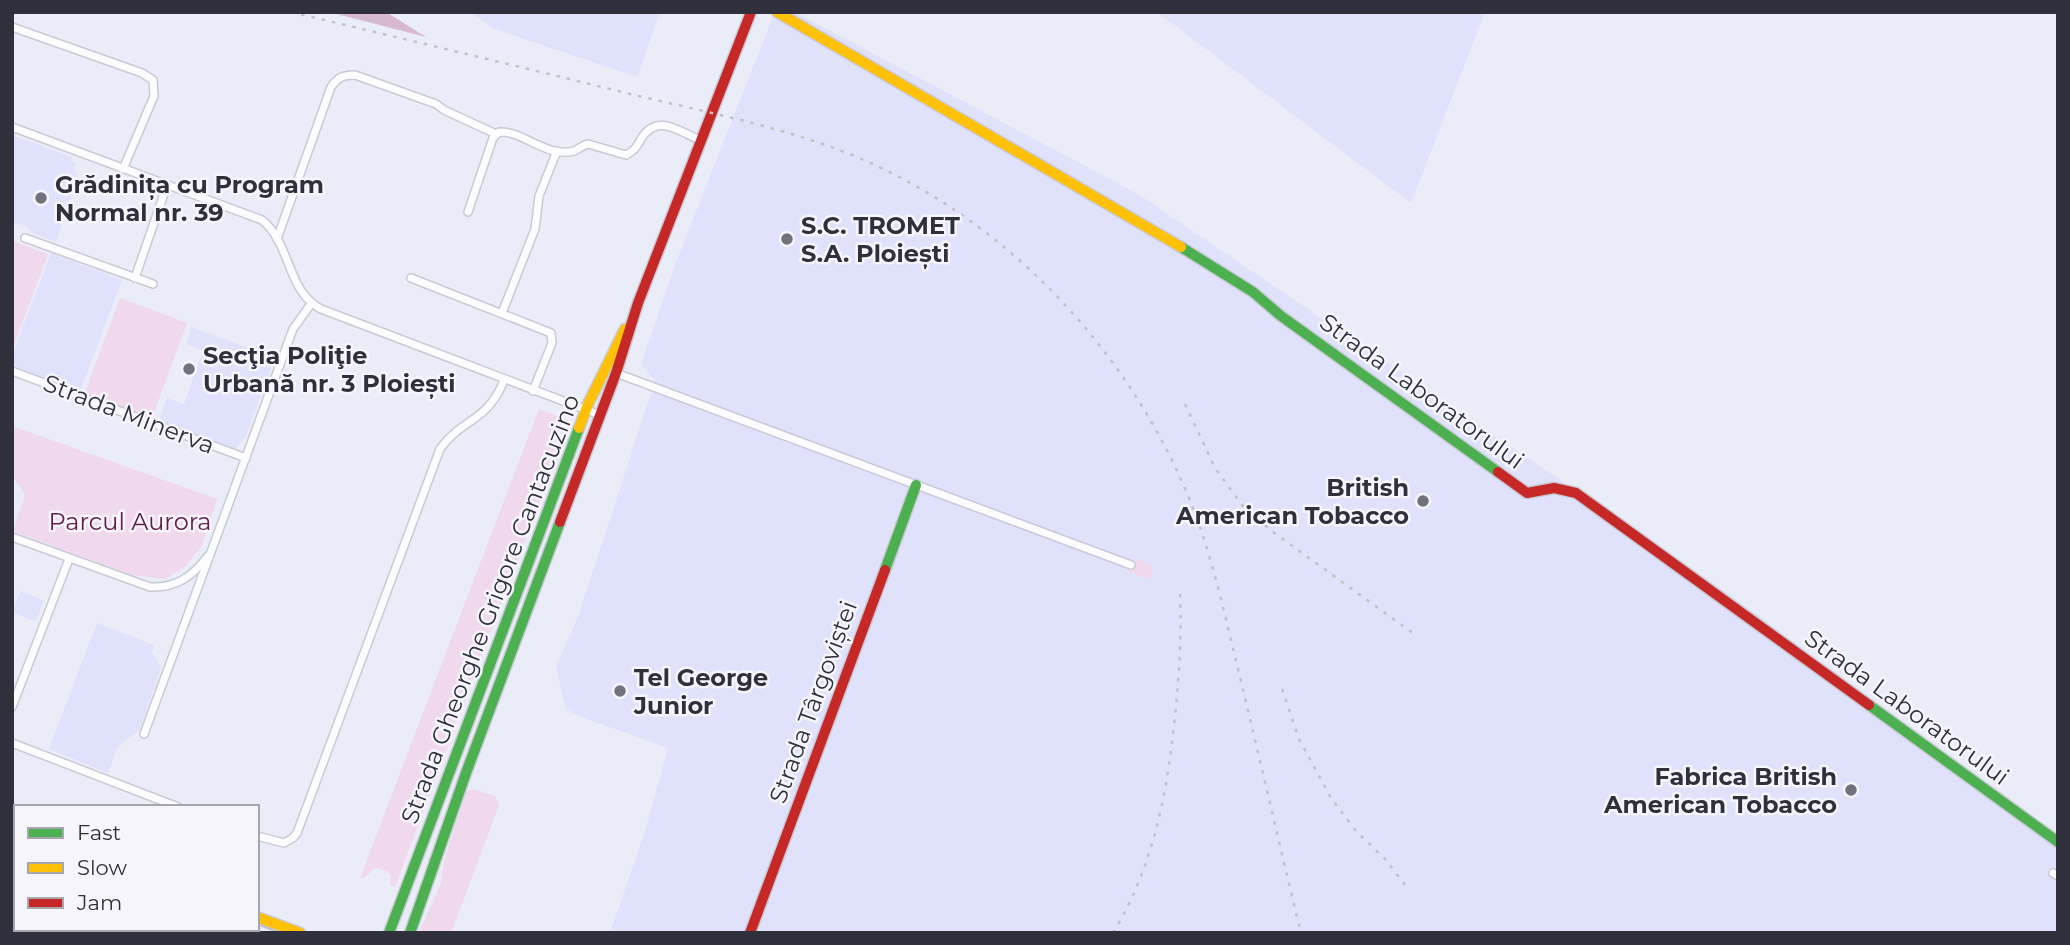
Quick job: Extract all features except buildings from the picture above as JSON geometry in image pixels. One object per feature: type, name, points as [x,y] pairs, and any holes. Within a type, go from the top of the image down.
[{"type":"street","name":"Strada Gheorghe Grigore Cantacuzino","points":[[410,932],[463,782],[616,373],[638,303],[751,12]]},
{"type":"street","name":"Strada Laboratorului","points":[[776,12],[1228,275],[1527,493],[1554,488],[1576,493],[2058,842]]},
{"type":"street","points":[[12,27],[130,68],[153,80],[154,96],[123,169]]},
{"type":"street","points":[[278,239],[331,86],[337,78],[345,75],[355,75],[436,104],[496,134],[509,133],[558,151],[575,151],[589,144],[626,155],[635,149],[649,128],[655,124],[664,125],[702,141]]},
{"type":"street","points":[[12,127],[262,220],[278,239],[302,293],[311,304],[600,415]]},
{"type":"street","points":[[468,212],[496,134]]},
{"type":"street","points":[[502,313],[535,229],[539,196],[558,151]]},
{"type":"street","points":[[135,278],[167,185]]},
{"type":"street","points":[[25,238],[153,284]]},
{"type":"street","points":[[411,278],[547,331],[553,337],[533,391]]},
{"type":"street","name":"Strada Gheorghe Grigore Cantacuzino","points":[[389,931],[586,411],[638,303]]},
{"type":"street","points":[[144,734],[293,329],[311,304]]},
{"type":"street","points":[[605,369],[1131,565]]},
{"type":"street","name":"Strada Minerva","points":[[12,370],[246,458]]},
{"type":"street","points":[[259,837],[284,843],[297,834],[440,449],[452,435],[488,409],[499,395],[504,380]]},
{"type":"street","name":"Strada Târgoviștei","points":[[750,933],[916,485]]},
{"type":"street","points":[[12,537],[141,585],[162,588],[170,587],[189,576],[213,550]]},
{"type":"street","points":[[12,707],[69,559]]},
{"type":"street","points":[[12,743],[173,805]]},
{"type":"street","points":[[259,918],[300,933]]},
{"type":"shaded area","points":[[329,12],[386,12],[426,37]]},
{"type":"shaded area","points":[[469,12],[660,12],[637,77],[495,29]]},
{"type":"shaded area","points":[[775,12],[795,12],[1138,194],[1724,591],[2058,835],[2058,933],[610,933],[646,828],[668,748],[573,714],[565,707],[556,666],[578,617],[655,381],[641,364],[675,265]]},
{"type":"shaded area","points":[[1157,12],[1485,12],[1411,203]]},
{"type":"shaded area","name":"Grădinița cu Program Normal nr. 39","points":[[12,135],[72,157],[71,162],[76,164],[74,172],[78,174],[56,242],[31,232],[26,226],[12,222]]},
{"type":"shaded area","points":[[51,253],[122,280],[80,391],[12,365],[12,356]]},
{"type":"shaded area","points":[[192,327],[267,355],[272,364],[246,436],[235,449],[159,421],[167,398],[184,404],[203,351],[186,344]]},
{"type":"shaded area","points":[[21,591],[44,601],[35,621],[12,612]]},
{"type":"shaded area","points":[[97,623],[154,645],[152,652],[161,667],[140,729],[117,748],[108,773],[49,749]]},
{"type":"green space","points":[[12,241],[48,254],[12,350]]},
{"type":"green space","points":[[120,298],[187,323],[152,418],[89,394],[86,390]]},
{"type":"green space","points":[[539,409],[564,419],[556,441],[552,468],[395,887],[390,885],[391,876],[387,871],[375,868],[364,878],[360,878]]},
{"type":"green space","name":"Parcul Aurora","points":[[12,426],[217,499],[202,545],[185,567],[165,579],[132,575],[13,531],[25,495],[12,475]]},
{"type":"green space","points":[[1133,558],[1154,566],[1149,579],[1128,572]]},
{"type":"green space","points":[[473,789],[495,796],[499,805],[451,933],[419,933],[441,883],[444,861],[466,792]]},
{"type":"tram line","points":[[259,925],[280,933]]},
{"type":"railway","points":[[291,12],[734,118],[819,143],[904,180],[958,212],[1008,250],[1054,294],[1096,341],[1133,392],[1165,446],[1191,503],[1222,604],[1301,933]]},
{"type":"railway","points":[[1185,404],[1215,468],[1242,505],[1273,532],[1417,636]]},
{"type":"railway","points":[[1113,933],[1138,884],[1147,859],[1167,780],[1177,692],[1180,592]]},
{"type":"railway","points":[[1282,689],[1299,739],[1331,798],[1356,831],[1386,860],[1408,889]]},
{"type":"traffic: fast","points":[[1181,247],[1253,292],[1281,316],[1498,472]]},
{"type":"traffic: fast","points":[[389,933],[579,428]]},
{"type":"traffic: fast","points":[[885,570],[916,485]]},
{"type":"traffic: fast","points":[[410,933],[466,773],[560,522]]},
{"type":"traffic: fast","points":[[1869,705],[2058,842]]},
{"type":"traffic: slow","points":[[777,12],[1181,247]]},
{"type":"traffic: slow","points":[[579,428],[625,329]]},
{"type":"traffic: slow","points":[[259,918],[300,933]]},
{"type":"traffic: slow","points":[[244,931],[249,933]]},
{"type":"traffic: jam","points":[[560,522],[616,373],[638,303],[751,12]]},
{"type":"traffic: jam","points":[[1498,472],[1527,493],[1554,488],[1576,493],[1869,705]]},
{"type":"traffic: jam","points":[[750,933],[885,570]]},
{"type":"place","name":"Grădinița cu Program Normal nr. 39","points":[[41,198]]},
{"type":"place","name":"S.C. TROMET S.A. Ploiești","points":[[787,239]]},
{"type":"place","name":"Secţia Poliţie Urbană nr. 3 Ploiești","points":[[189,369]]},
{"type":"place","name":"British American Tobacco","points":[[1423,501]]},
{"type":"place","name":"Tel George Junior","points":[[620,691]]},
{"type":"place","name":"Fabrica British American Tobacco","points":[[1851,790]]}]
